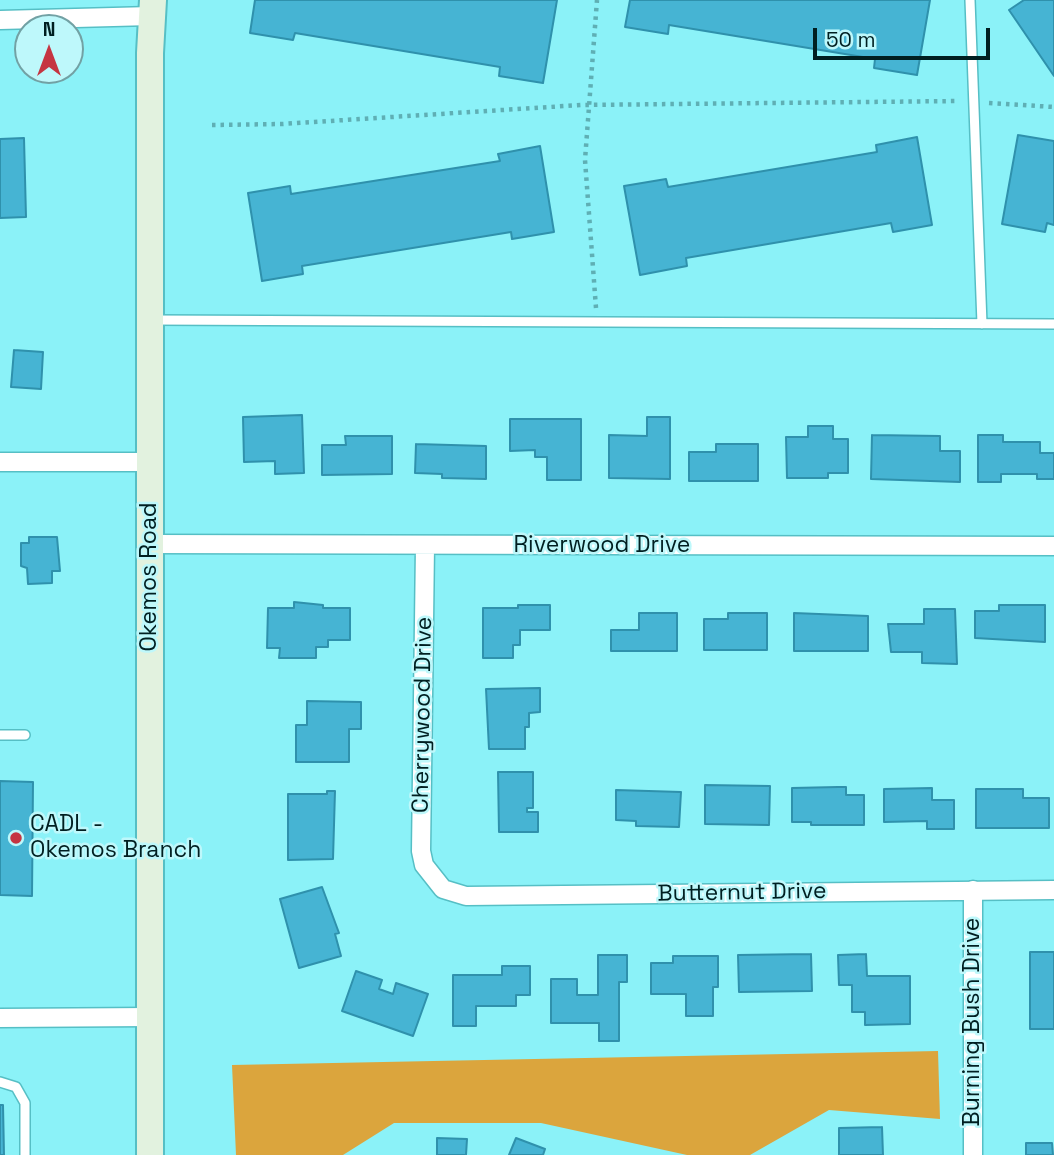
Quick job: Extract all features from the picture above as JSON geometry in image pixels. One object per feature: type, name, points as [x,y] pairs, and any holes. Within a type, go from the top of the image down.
[{"type":"main road","name":"Okemos Road","points":[[150,1155],[152,8]]},
{"type":"street","points":[[0,20],[152,8]]},
{"type":"street","points":[[0,463],[150,462]]},
{"type":"street","name":"Riverwood Drive","points":[[150,544],[1054,546]]},
{"type":"street","name":"Cherrywood Drive","points":[[425,546],[421,851],[424,865],[434,881]]},
{"type":"street","name":"Butternut Drive","points":[[434,881],[443,889],[466,897],[1054,890]]},
{"type":"street","name":"Burning Bush Drive","points":[[973,890],[973,1155]]},
{"type":"street","points":[[0,1018],[150,1017]]},
{"type":"lane","points":[[970,0],[982,324]]},
{"type":"lane","points":[[150,320],[1054,324]]},
{"type":"lane","points":[[0,735],[25,735]]},
{"type":"lane","points":[[0,1082],[16,1087],[26,1103],[25,1155]]},
{"type":"path","points":[[596,323],[585,160],[597,0]]},
{"type":"path","points":[[212,125],[282,124],[589,106],[974,102],[1054,107]]},
{"type":"shaded area","points":[[938,1051],[940,1119],[829,1110],[750,1155],[687,1155],[541,1123],[394,1123],[343,1155],[236,1155],[232,1065]]},
{"type":"building","points":[[255,0],[557,0],[543,83],[499,76],[500,67],[295,33],[293,40],[250,33]]},
{"type":"building","points":[[630,0],[930,0],[917,75],[874,68],[875,59],[669,25],[668,34],[625,27]]},
{"type":"building","points":[[1024,0],[1054,0],[1054,76],[1009,10]]},
{"type":"building","points":[[1018,135],[1054,141],[1054,225],[1047,223],[1045,232],[1002,224]]},
{"type":"building","points":[[917,137],[932,225],[893,232],[891,223],[686,258],[687,266],[640,275],[624,186],[666,179],[668,187],[877,152],[876,145]]},
{"type":"building","points":[[24,138],[26,217],[0,218],[0,139]]},
{"type":"building","points":[[540,146],[554,232],[512,239],[511,232],[302,266],[303,274],[262,281],[248,193],[290,186],[291,194],[500,161],[498,154]]},
{"type":"building","points":[[14,350],[43,352],[41,389],[11,387]]},
{"type":"building","points":[[302,415],[304,473],[275,474],[275,461],[244,462],[243,417]]},
{"type":"building","points":[[647,417],[670,417],[670,479],[609,478],[609,435],[647,436]]},
{"type":"building","points":[[510,419],[581,419],[581,480],[547,480],[547,457],[535,457],[535,450],[510,451]]},
{"type":"building","points":[[808,426],[833,426],[833,439],[848,439],[848,473],[828,473],[828,478],[787,478],[786,437],[808,437]]},
{"type":"building","points":[[872,435],[940,436],[940,451],[960,451],[960,482],[871,479]]},
{"type":"building","points":[[978,435],[1003,435],[1003,442],[1040,442],[1040,453],[1054,453],[1054,479],[1037,479],[1037,474],[1001,474],[1001,482],[978,482]]},
{"type":"building","points":[[345,436],[392,436],[392,474],[322,475],[322,445],[346,445]]},
{"type":"building","points":[[416,444],[486,446],[486,479],[442,478],[442,474],[415,473]]},
{"type":"building","points":[[716,444],[758,444],[758,481],[689,481],[689,452],[716,452]]},
{"type":"building","points":[[29,537],[57,537],[60,571],[52,571],[52,583],[28,584],[27,568],[21,566],[21,543],[29,543]]},
{"type":"building","points":[[294,602],[323,605],[323,608],[350,608],[350,640],[328,640],[328,647],[316,647],[316,658],[279,658],[280,648],[267,648],[268,608],[294,608]]},
{"type":"building","points":[[518,605],[550,605],[550,630],[520,630],[520,645],[513,645],[513,658],[483,658],[483,608],[518,608]]},
{"type":"building","points":[[999,605],[1045,605],[1045,642],[975,638],[975,611],[999,611]]},
{"type":"building","points":[[924,609],[955,609],[957,664],[922,663],[922,652],[891,652],[888,624],[924,624]]},
{"type":"building","points":[[639,613],[677,613],[677,651],[611,651],[611,630],[639,630]]},
{"type":"building","points":[[728,613],[767,613],[767,650],[704,650],[704,619],[728,619]]},
{"type":"building","points":[[794,613],[868,616],[868,651],[794,651]]},
{"type":"building","points":[[540,688],[540,712],[529,713],[529,727],[525,727],[525,749],[489,749],[486,689]]},
{"type":"building","points":[[307,701],[361,702],[361,729],[349,729],[349,762],[296,762],[296,725],[307,725]]},
{"type":"building","points":[[498,772],[533,772],[533,808],[527,808],[527,812],[538,812],[538,832],[499,832]]},
{"type":"building","name":"CADL - Okemos Branch","points":[[0,781],[33,782],[32,896],[0,895]]},
{"type":"building","points":[[705,785],[770,786],[769,825],[705,824]]},
{"type":"building","points":[[846,787],[846,795],[864,795],[864,825],[811,825],[811,822],[792,822],[792,788]]},
{"type":"building","points":[[932,788],[932,800],[954,800],[954,829],[927,829],[927,821],[884,822],[884,789]]},
{"type":"building","points":[[976,789],[1023,789],[1023,798],[1049,798],[1049,828],[976,828]]},
{"type":"building","points":[[616,790],[681,792],[679,827],[636,826],[636,821],[616,820]]},
{"type":"building","points":[[327,791],[335,791],[333,859],[288,860],[288,794],[327,794]]},
{"type":"building","points":[[322,887],[339,933],[335,934],[341,956],[299,968],[280,899]]},
{"type":"building","points":[[1030,952],[1054,952],[1054,1029],[1030,1029]]},
{"type":"building","points":[[811,954],[812,991],[739,992],[738,955]]},
{"type":"building","points":[[866,954],[867,976],[910,976],[910,1024],[865,1025],[865,1012],[852,1012],[852,985],[839,985],[838,955]]},
{"type":"building","points":[[598,955],[627,955],[627,982],[619,982],[619,1041],[599,1041],[599,1023],[551,1023],[551,979],[577,979],[577,995],[598,995]]},
{"type":"building","points":[[673,956],[718,956],[718,987],[713,987],[713,1016],[686,1016],[686,994],[651,994],[651,963],[673,963]]},
{"type":"building","points":[[502,966],[530,966],[530,995],[516,995],[516,1006],[476,1006],[476,1026],[453,1026],[453,975],[502,975]]},
{"type":"building","points":[[356,971],[382,980],[379,989],[393,994],[396,983],[428,994],[413,1036],[342,1011]]},
{"type":"building","points":[[0,1105],[3,1105],[4,1155],[0,1155]]},
{"type":"building","points":[[882,1127],[883,1155],[839,1155],[839,1128]]},
{"type":"building","points":[[437,1138],[467,1139],[466,1155],[437,1155]]},
{"type":"building","points":[[516,1138],[545,1149],[543,1155],[509,1155]]},
{"type":"building","points":[[1026,1143],[1052,1143],[1053,1155],[1026,1155]]},
{"type":"place","name":"CADL - Okemos Branch","points":[[16,838]]}]
